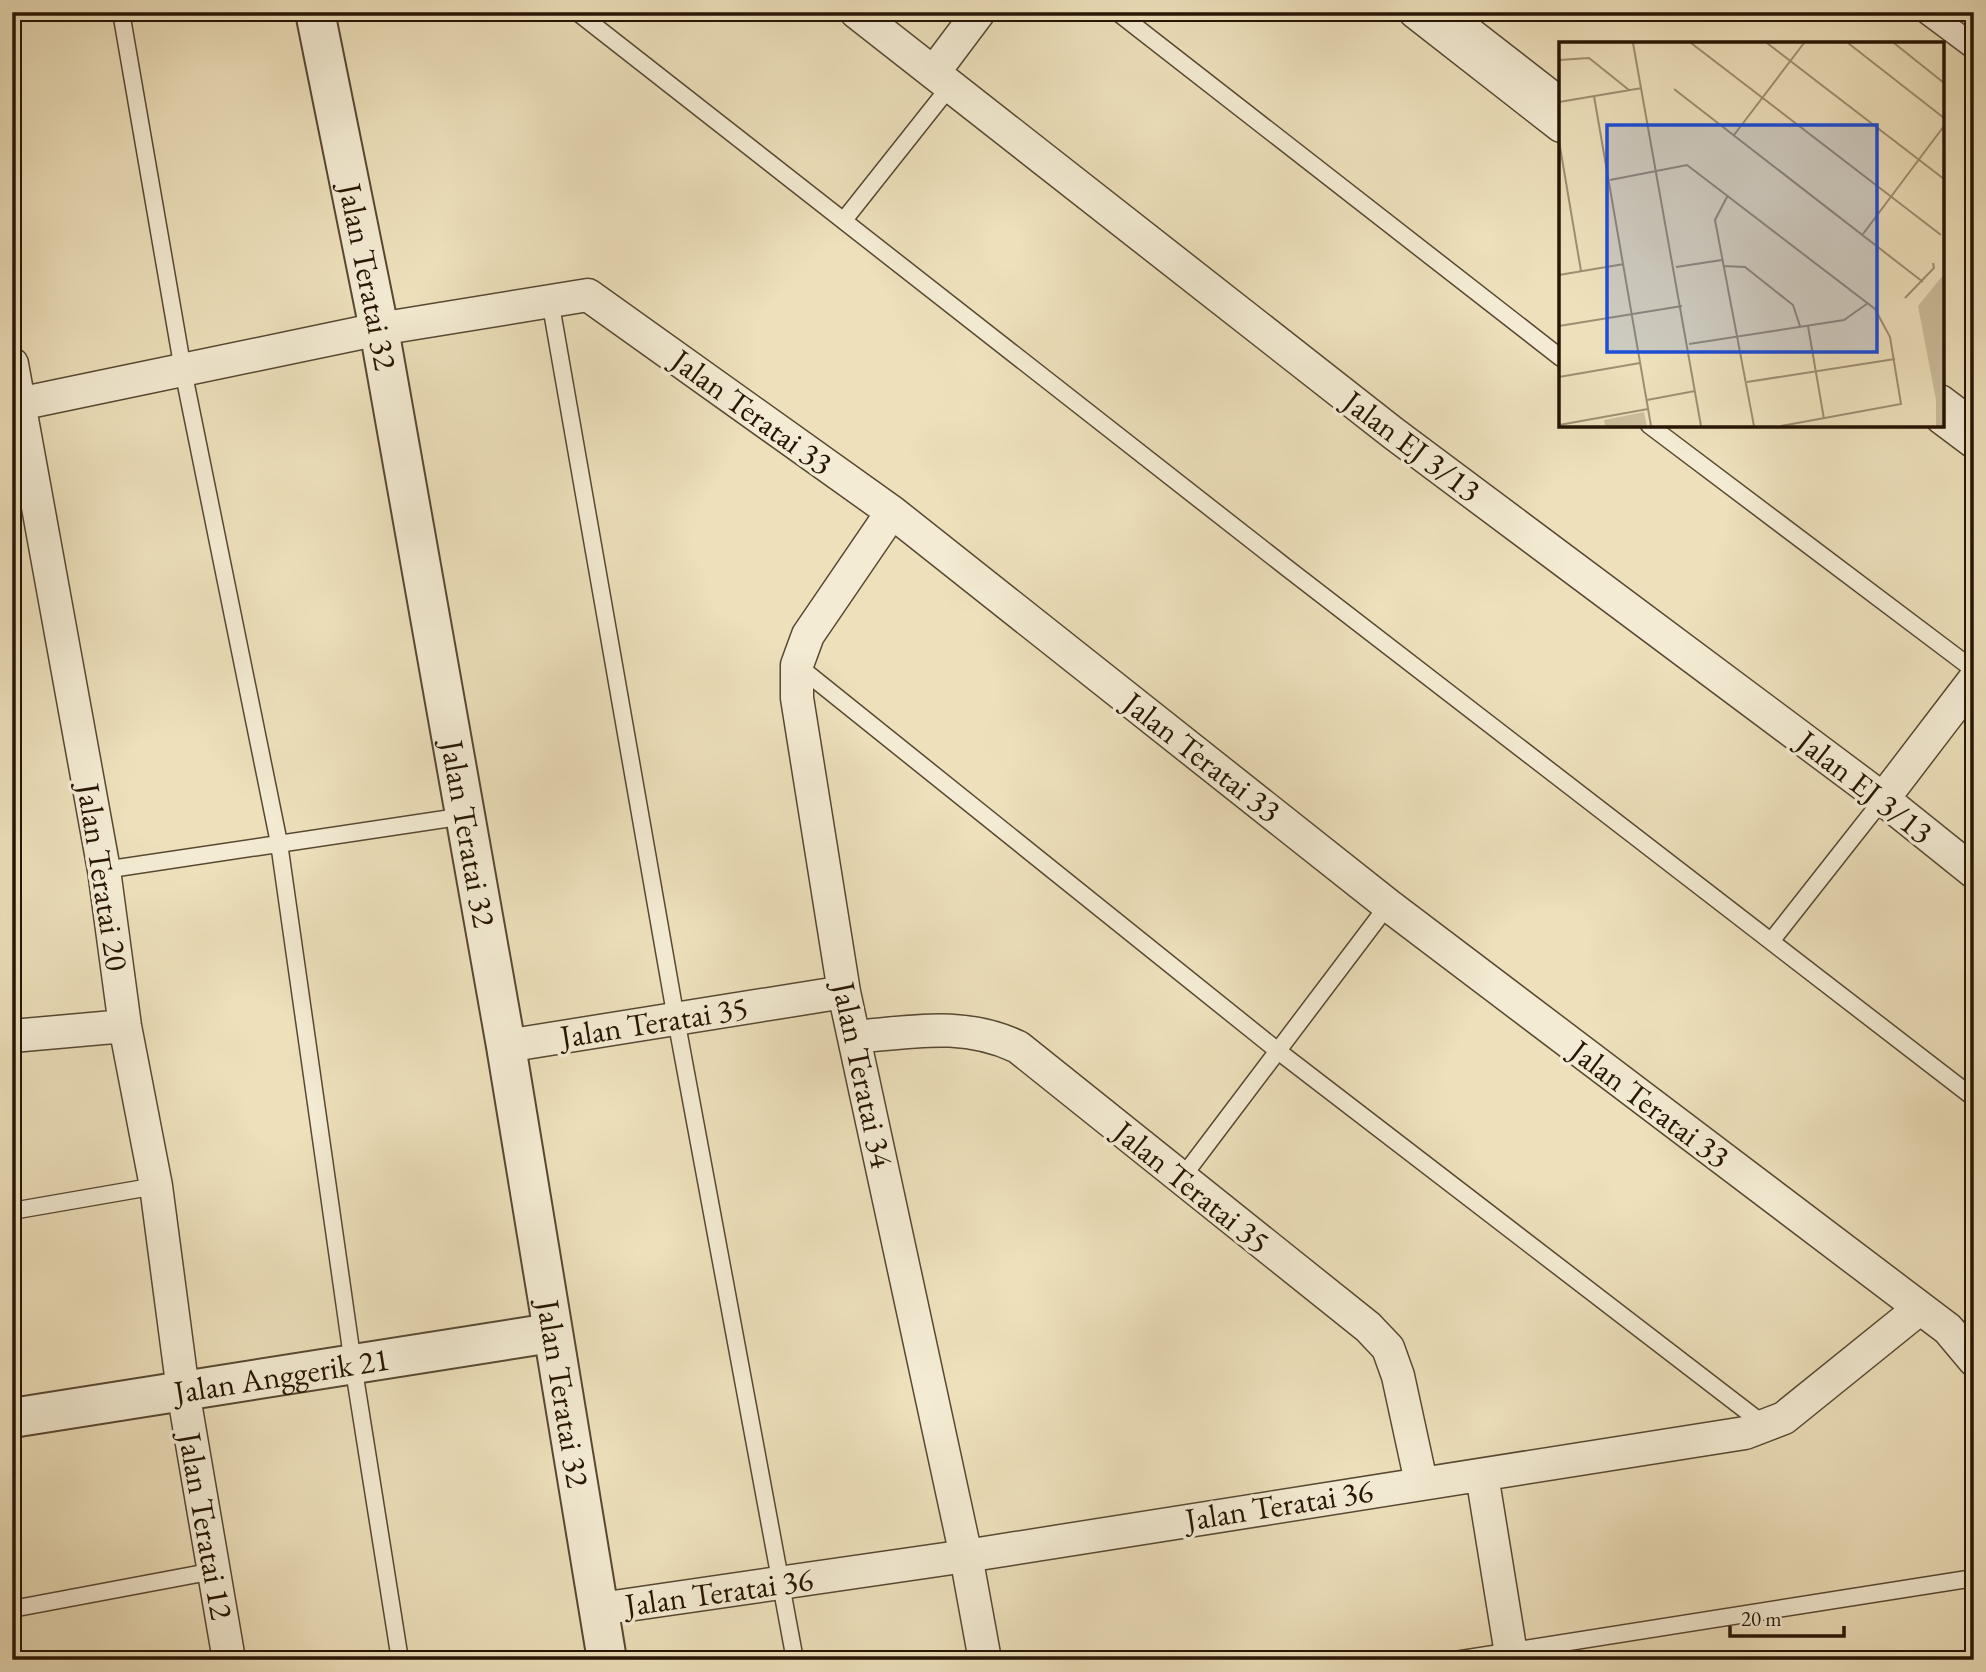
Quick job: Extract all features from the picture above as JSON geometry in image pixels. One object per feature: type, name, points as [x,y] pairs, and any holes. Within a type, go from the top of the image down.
[{"type":"street","name":"Jalan Teratai 32","points":[[315,12],[379,329],[506,1046],[551,1333],[607,1660]]},
{"type":"street","name":"Jalan EJ 3/13","points":[[856,12],[1393,433],[1883,799],[1974,872]]},
{"type":"street","points":[[942,78],[978,12]]},
{"type":"street","points":[[1415,12],[1559,124]]},
{"type":"street","points":[[1449,12],[1559,97]]},
{"type":"street","points":[[1927,12],[1974,47]]},
{"type":"street","name":"Jalan Teratai 33","points":[[16,405],[379,329],[588,295],[891,512],[1388,905],[1948,1329],[1974,1360]]},
{"type":"street","name":"Jalan Teratai 20","points":[[12,364],[16,405],[104,870],[125,1026],[156,1186],[183,1391]]},
{"type":"street","points":[[1944,398],[1974,421]]},
{"type":"street","points":[[1944,420],[1974,442]]},
{"type":"street","name":"Jalan Teratai 34","points":[[891,512],[808,635],[797,665],[797,698],[844,992],[966,1556],[985,1660]]},
{"type":"street","points":[[1883,799],[1974,680]]},
{"type":"street","name":"Jalan Teratai 35","points":[[506,1046],[844,992]]},
{"type":"street","points":[[12,1036],[125,1026]]},
{"type":"street","name":"Jalan Teratai 35","points":[[854,1037],[943,1029],[993,1035],[1018,1047],[1368,1327],[1388,1348],[1398,1376],[1420,1482]]},
{"type":"street","name":"Jalan Teratai 36","points":[[600,1609],[966,1556],[1767,1427],[1784,1418],[1919,1309]]},
{"type":"street","name":"Jalan Anggerik 21","points":[[12,1418],[551,1333]]},
{"type":"street","name":"Jalan Teratai 12","points":[[183,1391],[229,1660]]},
{"type":"street","points":[[1482,1475],[1511,1655]]},
{"type":"lane","points":[[121,12],[183,370],[279,843],[353,1364],[400,1660]]},
{"type":"lane","points":[[577,12],[1287,568],[1974,1098]]},
{"type":"lane","points":[[1116,12],[1559,356]]},
{"type":"lane","points":[[844,220],[942,78]]},
{"type":"lane","points":[[550,300],[677,1019],[795,1660]]},
{"type":"lane","points":[[1652,427],[1974,670]]},
{"type":"lane","points":[[797,665],[1278,1051],[1767,1427]]},
{"type":"lane","points":[[1772,940],[1883,799]]},
{"type":"lane","points":[[104,870],[465,816]]},
{"type":"lane","points":[[1181,1179],[1388,905]]},
{"type":"lane","points":[[12,1211],[156,1186]]},
{"type":"lane","points":[[12,1608],[214,1571]]},
{"type":"lane","points":[[1455,1660],[1511,1655],[1974,1578]]}]
